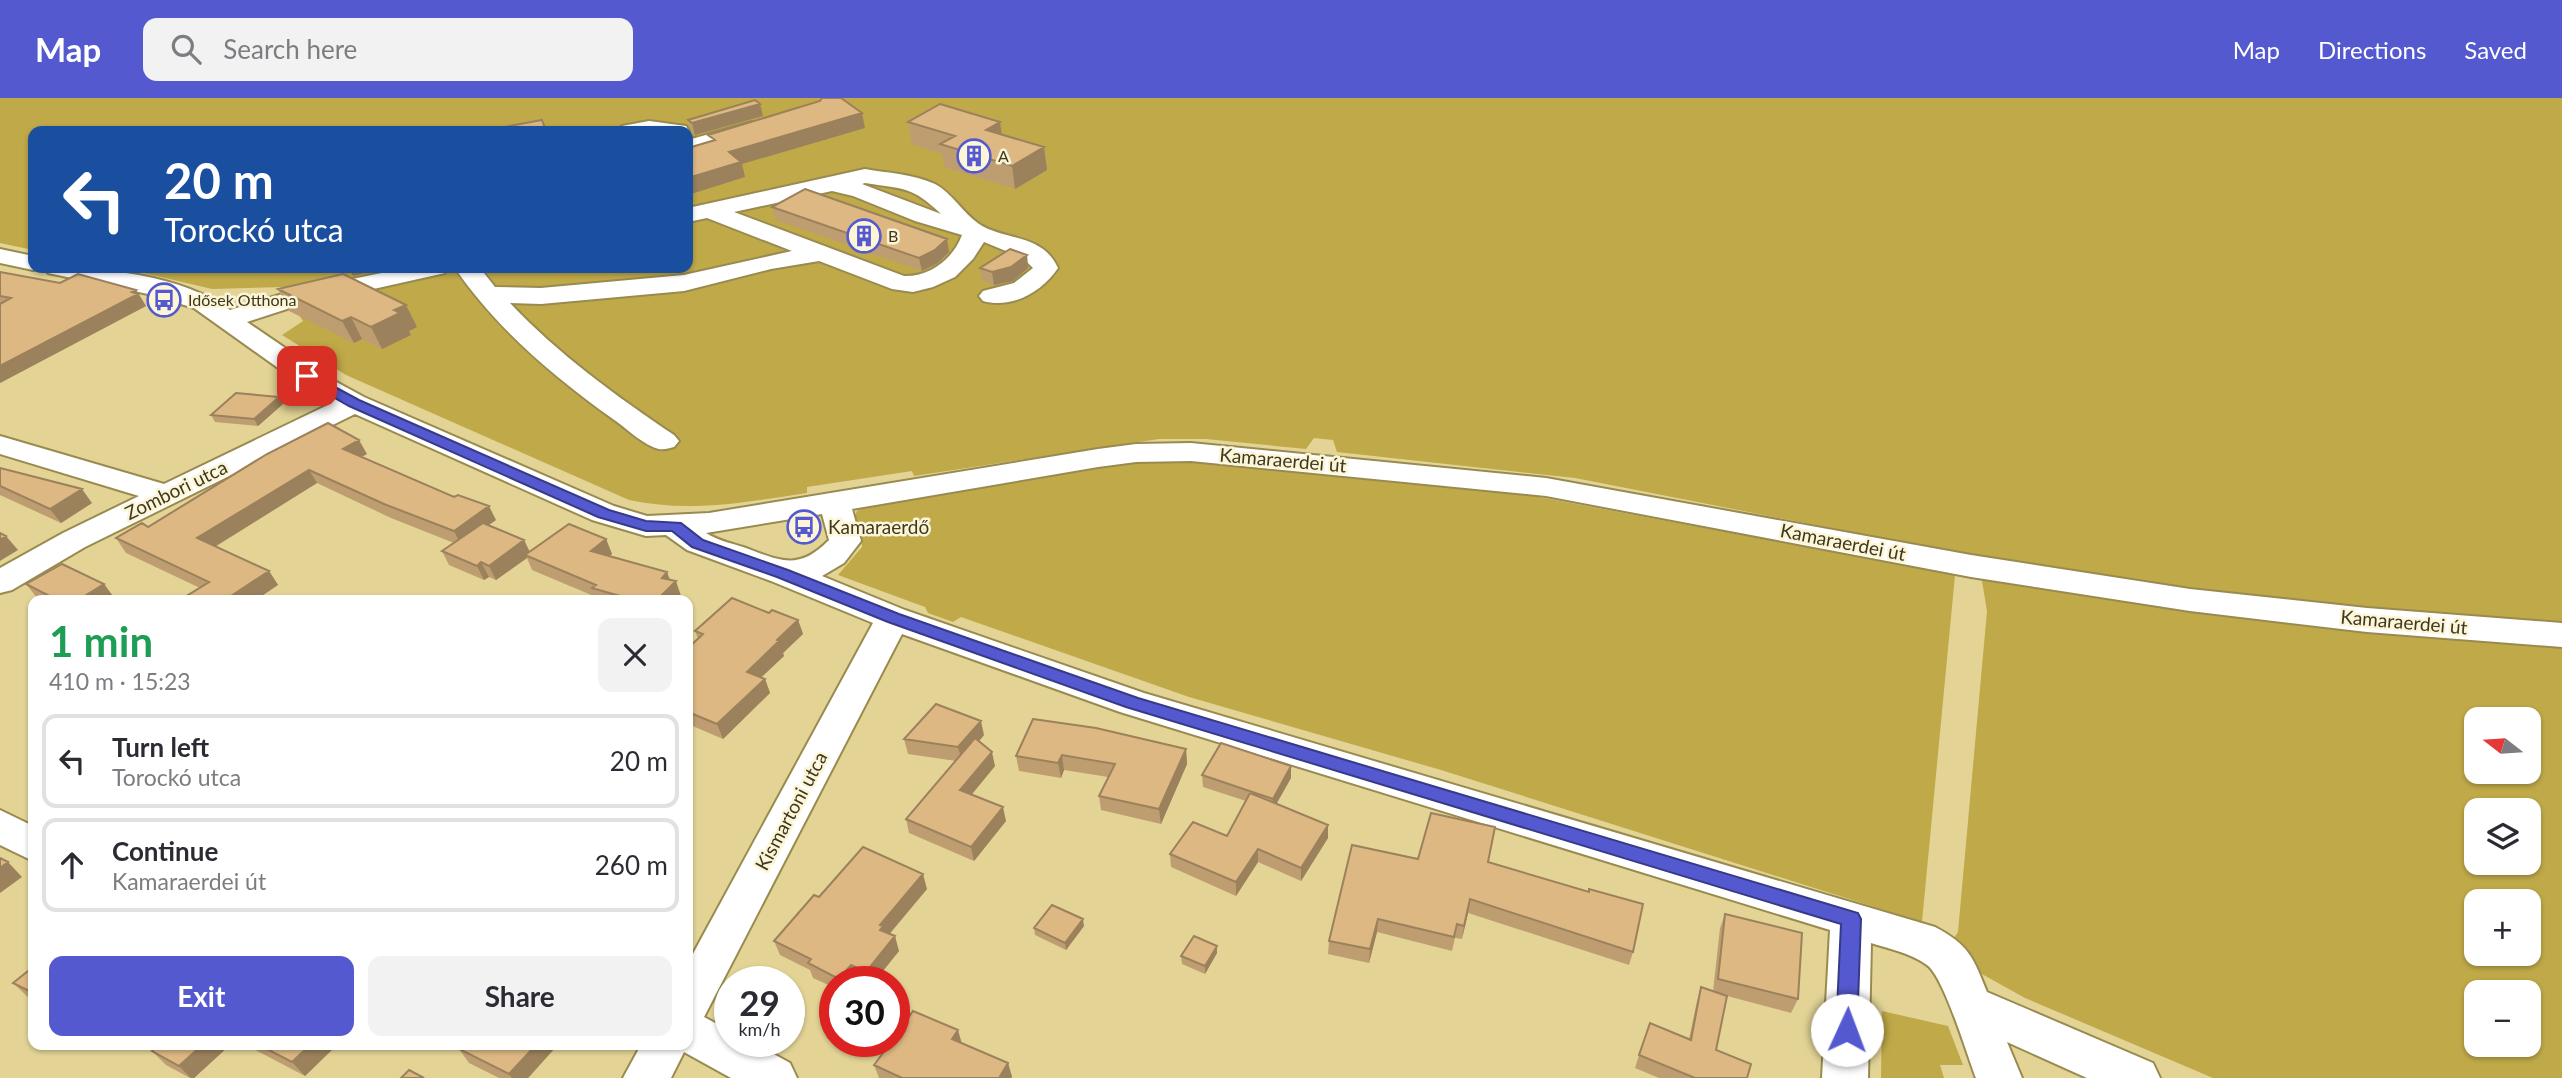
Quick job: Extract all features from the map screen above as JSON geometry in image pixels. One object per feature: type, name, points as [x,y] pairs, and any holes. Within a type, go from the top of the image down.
[{"type":"street","points":[[693,146],[776,121]]},
{"type":"street","points":[[698,213],[865,176],[929,190],[975,233]]},
{"type":"street","points":[[832,184],[846,185],[946,224],[1031,253],[1044,262],[1046,268],[1042,276],[1013,294],[992,296]]},
{"type":"street","points":[[698,213],[822,254],[901,284],[914,285],[929,282],[948,270],[971,247],[975,233]]},
{"type":"street","points":[[486,294],[541,296],[684,283],[772,262],[822,254]]},
{"type":"street","points":[[0,256],[28,262]]},
{"type":"street","name":"Kamaraerdei út","points":[[81,273],[175,293],[203,303],[295,368],[354,403],[603,513],[646,526],[709,523],[1136,453],[1321,450],[1546,487],[1970,566],[2190,600],[2367,620],[2562,635]]},
{"type":"street","points":[[228,320],[289,300],[415,273]]},
{"type":"street","points":[[471,273],[486,294],[580,383],[664,441]]},
{"type":"street","name":"Zombori utca","points":[[0,582],[166,494],[354,403]]},
{"type":"street","points":[[0,445],[166,494]]},
{"type":"street","points":[[783,573],[803,572],[818,567],[834,556],[845,541],[834,502]]},
{"type":"street","points":[[675,526],[698,543],[783,573],[894,618],[1133,703],[1920,940],[1944,953],[1958,974],[1999,1078]]},
{"type":"street","name":"Kismartoni utca","points":[[693,996],[894,618]]},
{"type":"street","points":[[0,826],[28,842]]},
{"type":"street","points":[[1845,1078],[1851,919]]},
{"type":"street","points":[[1970,1005],[2137,1078]]},
{"type":"street","points":[[693,1034],[774,1078]]},
{"type":"street","points":[[646,1078],[662,1050]]},
{"type":"shaded area","points":[[0,98],[2562,98],[2562,1078],[2213,1078],[2025,998],[1944,953],[1958,932],[1987,611],[1978,557],[1575,478],[1337,452],[1333,440],[1314,438],[1306,449],[1206,439],[1159,439],[914,476],[912,471],[807,487],[807,493],[740,503],[674,506],[629,500],[346,375],[282,335],[303,321],[284,287],[212,289],[143,273],[693,273],[693,126],[28,126],[28,249],[0,243]]},
{"type":"shaded area","points":[[1191,460],[1512,492],[1955,575],[1922,922],[1441,770],[1189,697],[961,617],[953,622],[928,613],[925,607],[838,575],[862,547],[862,533],[854,518],[857,511],[867,506],[1129,462]]},
{"type":"shaded area","points":[[1882,1011],[1948,1026],[1963,1065],[1940,1065],[1944,1078],[1881,1078]]},
{"type":"building","points":[[822,98],[841,98],[862,113],[729,152],[741,162],[693,176],[693,147],[715,140],[708,135],[820,101]]},
{"type":"building","points":[[755,100],[760,104],[692,123],[688,120]]},
{"type":"building","points":[[940,104],[1000,122],[986,130],[1044,147],[1012,166],[940,144],[955,136],[908,122]]},
{"type":"building","points":[[542,120],[544,126],[510,126]]},
{"type":"building","points":[[805,189],[947,239],[935,250],[919,258],[772,207]]},
{"type":"building","points":[[1010,249],[1027,255],[1011,267],[992,272],[980,268]]},
{"type":"building","points":[[0,272],[60,283],[78,274],[136,290],[132,292],[138,294],[0,366],[0,304],[11,298],[0,296]]},
{"type":"building","points":[[343,274],[406,305],[394,310],[400,313],[371,327],[351,317],[342,321],[278,289]]},
{"type":"building","points":[[236,393],[279,397],[254,419],[211,415]]},
{"type":"building","points":[[328,423],[359,440],[343,449],[454,497],[458,495],[489,506],[454,531],[384,504],[309,470],[197,538],[269,571],[233,595],[188,595],[209,582],[116,538],[142,523],[148,527],[267,454]]},
{"type":"building","points":[[0,468],[82,489],[50,509],[0,486]]},
{"type":"building","points":[[483,523],[524,540],[489,566],[481,562],[477,566],[442,551]]},
{"type":"building","points":[[569,524],[606,539],[591,551],[667,572],[662,578],[676,581],[662,595],[616,595],[592,588],[596,585],[525,555]]},
{"type":"building","points":[[62,564],[104,584],[86,595],[47,595],[26,584]]},
{"type":"building","points":[[732,598],[769,613],[772,610],[798,620],[747,672],[765,679],[717,724],[693,714],[693,643],[703,634],[695,631]]},
{"type":"building","points":[[936,704],[981,721],[958,747],[904,739]]},
{"type":"building","points":[[1033,719],[1096,728],[1186,749],[1159,809],[1099,796],[1115,764],[1062,755],[1058,763],[1016,756]]},
{"type":"building","points":[[975,738],[992,752],[960,790],[1003,807],[971,847],[906,819]]},
{"type":"building","points":[[1221,743],[1291,766],[1273,799],[1202,775]]},
{"type":"building","points":[[1250,793],[1328,825],[1301,868],[1258,849],[1236,882],[1170,854],[1193,822],[1227,836]]},
{"type":"building","points":[[1431,813],[1495,827],[1488,862],[1589,892],[1589,889],[1643,904],[1633,952],[1470,899],[1464,926],[1457,924],[1454,937],[1378,919],[1370,949],[1329,941],[1352,845],[1418,859]]},
{"type":"building","points":[[863,847],[923,874],[880,925],[883,926],[880,930],[895,936],[871,966],[819,966],[819,969],[808,963],[811,959],[774,941],[814,895],[819,897]]},
{"type":"building","points":[[0,858],[8,862],[0,868]]},
{"type":"building","points":[[1052,905],[1083,919],[1065,943],[1034,928]]},
{"type":"building","points":[[1725,914],[1802,933],[1798,999],[1718,979]]},
{"type":"building","points":[[1194,936],[1217,946],[1205,966],[1181,956]]},
{"type":"building","points":[[28,971],[28,990],[13,983]]},
{"type":"building","points":[[1701,987],[1727,996],[1716,1050],[1751,1064],[1747,1078],[1695,1078],[1639,1055],[1650,1023],[1691,1040]]},
{"type":"building","points":[[913,1011],[958,1030],[952,1039],[1008,1063],[999,1078],[902,1078],[874,1065],[880,1057],[910,1057],[910,1015]]},
{"type":"building","points":[[153,1050],[197,1050],[179,1066]]},
{"type":"building","points":[[269,1050],[305,1050],[292,1062]]},
{"type":"building","points":[[461,1050],[531,1050],[509,1074]]},
{"type":"building","points":[[409,1070],[424,1078],[401,1078]]},
{"type":"place","name":"A","points":[[974,156]]},
{"type":"place","name":"B","points":[[864,236]]},
{"type":"place","name":"Idősek Otthona","points":[[164,300]]},
{"type":"place","name":"Kamaraerdő","points":[[804,527]]},
{"type":"route","points":[[307,376],[354,403],[620,520],[646,526],[675,526],[698,543],[783,573],[894,618],[1133,703],[1851,919],[1847,1030]]}]
